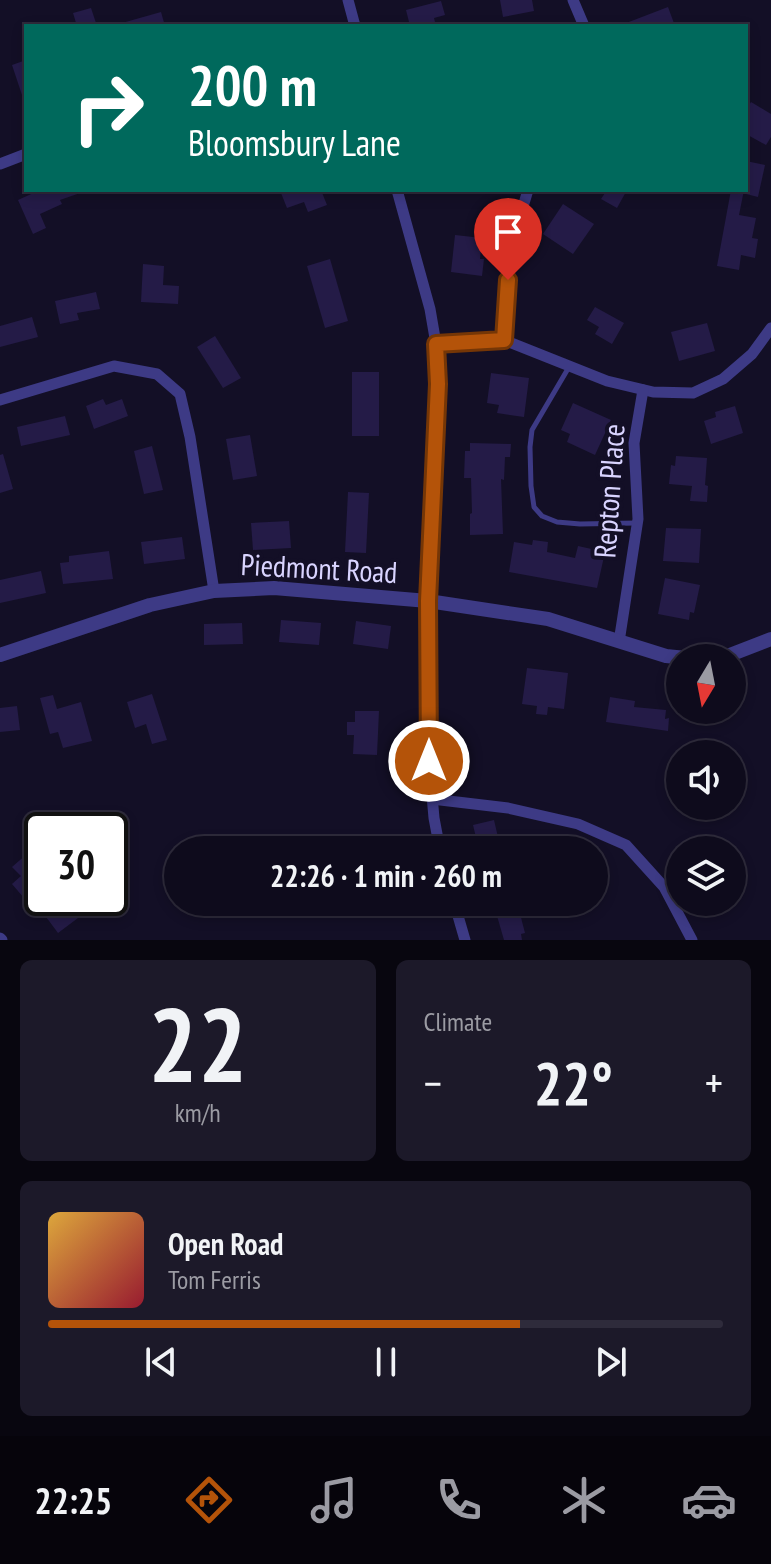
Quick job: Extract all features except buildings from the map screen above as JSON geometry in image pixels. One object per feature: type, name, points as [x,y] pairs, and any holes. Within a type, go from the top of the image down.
[{"type":"street","points":[[348,0],[353,24]]},
{"type":"street","points":[[573,0],[583,24]]},
{"type":"street","points":[[0,164],[24,155]]},
{"type":"street","points":[[398,192],[430,309],[436,344],[438,384],[428,601],[429,761],[437,836]]},
{"type":"street","points":[[504,340],[510,250],[527,192]]},
{"type":"street","points":[[436,344],[504,340],[607,381],[653,392],[693,393],[723,379],[752,354],[771,328]]},
{"type":"street","points":[[0,400],[114,366],[157,374],[180,394],[190,437],[214,591]]},
{"type":"street","name":"Repton Place","points":[[619,642],[637,523],[634,443],[643,390]]},
{"type":"street","name":"Piedmont Road","points":[[0,655],[150,605],[214,591],[274,588],[428,601],[548,619],[666,656]]},
{"type":"street","points":[[746,649],[771,639]]},
{"type":"street","points":[[432,799],[508,808],[578,824],[626,845],[664,887],[692,940]]},
{"type":"street","points":[[458,916],[465,940]]},
{"type":"lane","points":[[569,366],[532,430],[531,486],[534,507],[542,516],[557,522],[637,523]]},
{"type":"route","points":[[429,761],[428,601],[438,384],[436,344],[504,340],[508,280]]}]
